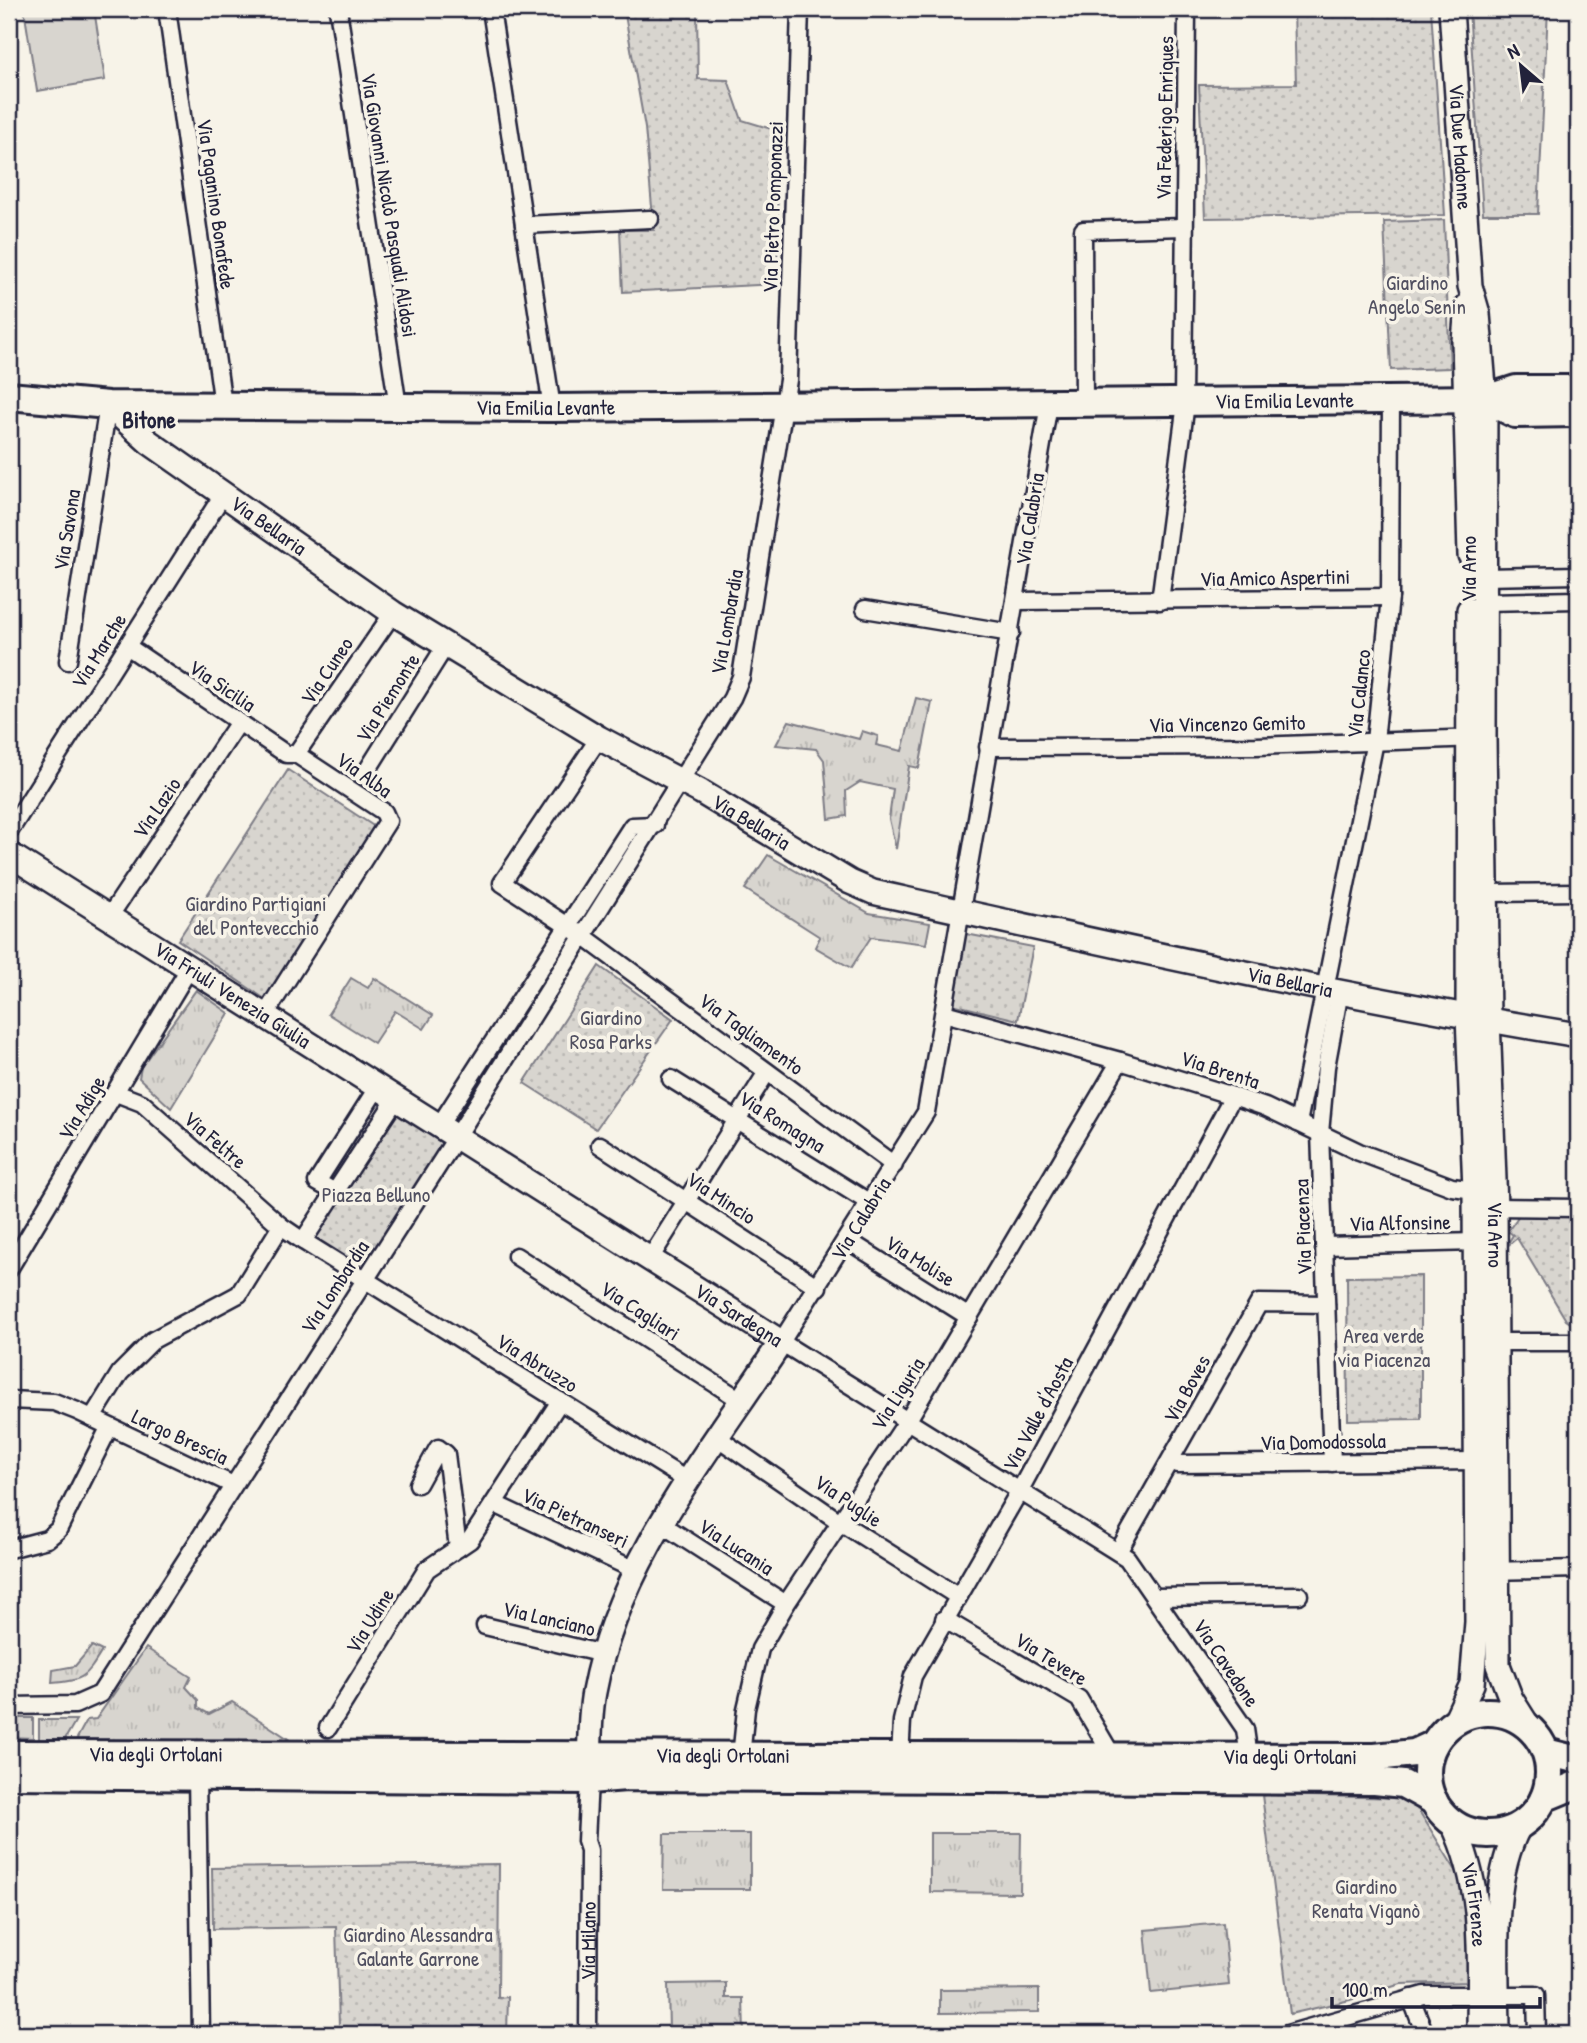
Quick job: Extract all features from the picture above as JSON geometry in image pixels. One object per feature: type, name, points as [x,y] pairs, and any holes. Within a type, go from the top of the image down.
[{"type":"main road","points":[[1475,400],[1516,389],[1578,389]]},
{"type":"main road","name":"Via Emilia Levante","points":[[9,396],[108,405],[552,408],[1475,400]]},
{"type":"main road","points":[[1475,400],[1516,414],[1578,413]]},
{"type":"main road","points":[[1500,1712],[1528,1726],[1546,1752],[1550,1768],[1544,1798],[1534,1813],[1520,1825],[1487,1834],[1473,1832],[1452,1822],[1434,1801],[1427,1772],[1434,1744],[1455,1721],[1477,1713],[1500,1712]]},
{"type":"main road","name":"Via degli Ortolani","points":[[9,1775],[197,1775],[589,1768],[741,1757],[1395,1757],[1434,1744]]},
{"type":"main road","points":[[1546,1752],[1578,1760]]},
{"type":"main road","name":"Via degli Ortolani","points":[[9,1754],[589,1768],[654,1777],[1375,1781],[1403,1784],[1434,1801]]},
{"type":"main road","points":[[1544,1798],[1578,1784]]},
{"type":"street","name":"Via Paganino Bonafede","points":[[167,9],[223,405]]},
{"type":"street","name":"Via Giovanni Nicolò Pasquali Alidosi","points":[[338,9],[398,407]]},
{"type":"street","points":[[491,9],[552,408]]},
{"type":"street","name":"Via Pietro Pomponazzi","points":[[783,406],[788,380],[800,9]]},
{"type":"street","name":"Via Federigo Enriques","points":[[1185,403],[1187,9]]},
{"type":"street","name":"Via Due Madonne","points":[[1451,9],[1470,286],[1478,314],[1475,400]]},
{"type":"street","points":[[524,225],[650,219]]},
{"type":"street","name":"Via Federigo Enriques","points":[[1084,403],[1083,230],[1184,227]]},
{"type":"street","name":"Via Calanco","points":[[1332,989],[1375,741],[1390,597],[1391,399]]},
{"type":"street","name":"Via Arno","points":[[1455,1721],[1472,1684],[1486,1571],[1496,1342],[1495,1207],[1478,1017],[1488,892],[1476,738],[1485,602],[1475,400]]},
{"type":"street","name":"Via Arno","points":[[1475,400],[1470,554],[1476,738],[1478,1017],[1475,1461],[1498,1665],[1510,1699],[1528,1726]]},
{"type":"street","points":[[1160,601],[1185,403]]},
{"type":"street","name":"Via Calabria","points":[[589,1768],[594,1694],[603,1654],[637,1571],[688,1481],[818,1287],[926,1112],[988,747],[1017,601],[1049,404]]},
{"type":"street","name":"Via Bellaria","points":[[108,405],[149,442],[393,613],[652,769],[681,781],[850,882],[873,892],[1332,989],[1578,1035]]},
{"type":"street","name":"Via Savona","points":[[68,661],[108,405]]},
{"type":"street","name":"Via Lombardia","points":[[448,1131],[583,936],[655,825],[719,721],[741,677],[783,406]]},
{"type":"street","name":"Via Marche","points":[[9,832],[224,493]]},
{"type":"street","points":[[1484,577],[1578,575]]},
{"type":"street","name":"Via Amico Aspertini","points":[[1017,601],[1390,597]]},
{"type":"street","points":[[1485,602],[1578,600]]},
{"type":"street","points":[[865,609],[1011,633]]},
{"type":"street","name":"Via Cuneo","points":[[296,754],[393,613]]},
{"type":"street","name":"Via Piemonte","points":[[365,774],[446,645]]},
{"type":"street","name":"Via Sicilia","points":[[127,646],[286,754],[296,754]]},
{"type":"street","name":"Via Lazio","points":[[109,917],[239,722]]},
{"type":"street","points":[[569,926],[502,883],[599,738]]},
{"type":"street","name":"Via Vincenzo Gemito","points":[[988,747],[1256,746],[1476,738]]},
{"type":"street","name":"Via Alba","points":[[265,1014],[388,821],[384,812],[296,754]]},
{"type":"street","name":"Via Lombardia","points":[[9,1706],[75,1704],[100,1694],[363,1281],[569,926],[632,826],[655,825]]},
{"type":"street","name":"Via Friuli Venezia Giulia","points":[[9,855],[448,1131]]},
{"type":"street","points":[[1488,892],[1578,892]]},
{"type":"street","name":"Via Tagliamento","points":[[569,926],[894,1165]]},
{"type":"street","name":"Via Adige","points":[[9,1269],[190,967]]},
{"type":"street","points":[[1298,1123],[1332,989]]},
{"type":"street","name":"Via Piacenza","points":[[1332,989],[1320,1133],[1332,1462]]},
{"type":"street","name":"Via Brenta","points":[[944,1013],[1120,1061],[1233,1096],[1426,1178],[1452,1187],[1475,1190]]},
{"type":"street","name":"Via Liguria","points":[[741,1757],[746,1709],[760,1649],[786,1604],[908,1420],[1120,1061]]},
{"type":"street","points":[[651,1257],[767,1072]]},
{"type":"street","name":"Via Romagna","points":[[671,1079],[870,1203]]},
{"type":"street","name":"Via Feltre","points":[[116,1093],[142,1103],[281,1226]]},
{"type":"street","points":[[303,1241],[335,1192],[317,1182],[387,1093]]},
{"type":"street","name":"Via Valle d'Aosta","points":[[900,1757],[902,1721],[913,1676],[1020,1490],[1233,1096]]},
{"type":"street","name":"Via Sardegna","points":[[448,1131],[1020,1490]]},
{"type":"street","name":"Via Mincio","points":[[600,1144],[818,1287]]},
{"type":"street","points":[[1495,1207],[1578,1208]]},
{"type":"street","points":[[92,1418],[120,1373],[153,1340],[239,1294],[281,1226],[363,1281]]},
{"type":"street","name":"Via Molise","points":[[847,1240],[970,1317]]},
{"type":"street","name":"Via Alfonsine","points":[[1325,1245],[1475,1242]]},
{"type":"street","name":"Via Cagliari","points":[[516,1256],[741,1401]]},
{"type":"street","name":"Via Abruzzo","points":[[363,1281],[688,1481]]},
{"type":"street","name":"Via Boves","points":[[1118,1552],[1259,1303],[1326,1304]]},
{"type":"street","points":[[1496,1342],[1578,1342]]},
{"type":"street","name":"Largo Brescia","points":[[9,1400],[54,1402],[233,1485]]},
{"type":"street","name":"Via Udine","points":[[328,1728],[427,1569],[470,1540],[560,1401]]},
{"type":"street","name":"Largo Brescia","points":[[9,1549],[47,1539],[58,1530],[109,1427]]},
{"type":"street","name":"Via Puglie","points":[[718,1438],[840,1522],[957,1596]]},
{"type":"street","points":[[418,1484],[438,1448],[446,1454],[458,1548]]},
{"type":"street","name":"Via Domodossola","points":[[1171,1460],[1177,1464],[1475,1461]]},
{"type":"street","name":"Via Cavedone","points":[[1020,1490],[1127,1558],[1245,1729],[1250,1757]]},
{"type":"street","name":"Via Pietranseri","points":[[495,1504],[637,1571]]},
{"type":"street","name":"Via Lucania","points":[[663,1525],[786,1604]]},
{"type":"street","points":[[1486,1571],[1578,1569]]},
{"type":"street","name":"Via Cavedone","points":[[1155,1597],[1299,1595]]},
{"type":"street","name":"Via Tevere","points":[[944,1619],[1080,1699],[1113,1757]]},
{"type":"street","name":"Via Lanciano","points":[[485,1626],[603,1654]]},
{"type":"street","name":"Via Milano","points":[[588,2034],[589,1850],[586,1841],[589,1768]]},
{"type":"street","name":"Via degli Ortolani","points":[[197,1775],[201,2034]]},
{"type":"street","name":"Via Firenze","points":[[1452,1822],[1474,1878],[1488,1994],[1498,2034]]},
{"type":"street","name":"Via Firenze","points":[[1479,2034],[1488,1994],[1502,1878],[1511,1841],[1520,1825]]},
{"type":"street","points":[[1287,2034],[1411,1998],[1488,1994],[1536,1995],[1536,2034]]},
{"type":"street","points":[[1411,1998],[1425,2034]]},
{"type":"green space","points":[[24,9],[94,9],[105,80],[37,91]]},
{"type":"green space","points":[[624,9],[697,9],[698,79],[728,80],[742,120],[778,131],[777,284],[623,292],[620,230],[654,230],[645,128]]},
{"type":"green space","points":[[1294,9],[1431,9],[1445,215],[1205,218],[1199,85],[1296,84]]},
{"type":"green space","points":[[1469,9],[1548,9],[1538,214],[1483,214]]},
{"type":"green space","name":"Giardino Angelo Senin","points":[[1444,220],[1450,368],[1391,370],[1384,222]]},
{"type":"green space","points":[[916,698],[932,702],[919,768],[909,766],[896,849],[889,819],[893,789],[860,782],[846,791],[847,816],[829,819],[824,760],[816,749],[776,745],[789,721],[859,739],[862,731],[878,736],[876,745],[902,751]]},
{"type":"green space","name":"Giardino Partigiani del Pontevecchio","points":[[288,770],[375,827],[265,999],[178,940]]},
{"type":"green space","points":[[768,855],[869,913],[930,923],[926,944],[871,937],[851,968],[815,947],[820,937],[745,889]]},
{"type":"green space","points":[[966,934],[1033,947],[1018,1020],[952,1004]]},
{"type":"green space","name":"Giardino Rosa Parks","points":[[599,966],[673,1019],[596,1129],[524,1083]]},
{"type":"green space","points":[[351,978],[368,988],[374,978],[433,1015],[424,1029],[395,1011],[374,1043],[328,1014]]},
{"type":"green space","points":[[196,990],[229,1013],[171,1108],[139,1078],[141,1067]]},
{"type":"green space","name":"Piazza Belluno","points":[[396,1099],[457,1137],[363,1281],[303,1242]]},
{"type":"green space","points":[[1522,1211],[1578,1218],[1578,1328],[1566,1320],[1517,1238],[1505,1248],[1513,1235],[1508,1231]]},
{"type":"green space","name":"Area verde via Piacenza","points":[[1421,1276],[1421,1419],[1348,1420],[1347,1277]]},
{"type":"green space","points":[[92,1646],[102,1651],[88,1672],[78,1679],[52,1683],[53,1670],[75,1666]]},
{"type":"green space","points":[[146,1648],[191,1677],[186,1687],[198,1700],[198,1708],[209,1714],[232,1702],[290,1740],[76,1740],[87,1720],[96,1719]]},
{"type":"green space","points":[[9,1718],[33,1718],[33,1738],[9,1737]]},
{"type":"green space","points":[[39,1720],[76,1720],[65,1739],[39,1739]]},
{"type":"green space","name":"Giardino Renata Viganò","points":[[1262,1795],[1411,1798],[1463,1882],[1469,1982],[1401,1984],[1350,2000],[1290,2014]]},
{"type":"green space","points":[[930,1833],[1021,1833],[1020,1893],[930,1892]]},
{"type":"green space","points":[[664,1834],[750,1834],[750,1889],[663,1889]]},
{"type":"green space","name":"Giardino Alessandra Galante Garrone","points":[[499,1864],[498,1998],[508,1997],[507,2034],[286,2034],[297,2028],[339,2026],[336,1927],[213,1929],[212,1868]]},
{"type":"green space","points":[[1223,1923],[1229,1985],[1151,1993],[1145,1930]]},
{"type":"green space","points":[[726,1983],[726,1998],[743,1998],[744,2034],[688,2034],[687,2030],[669,2030],[668,1984]]},
{"type":"green space","points":[[1039,1989],[1039,2012],[940,2013],[940,1990]]},
{"type":"district","name":"Bitone","points":[[149,420]]}]
